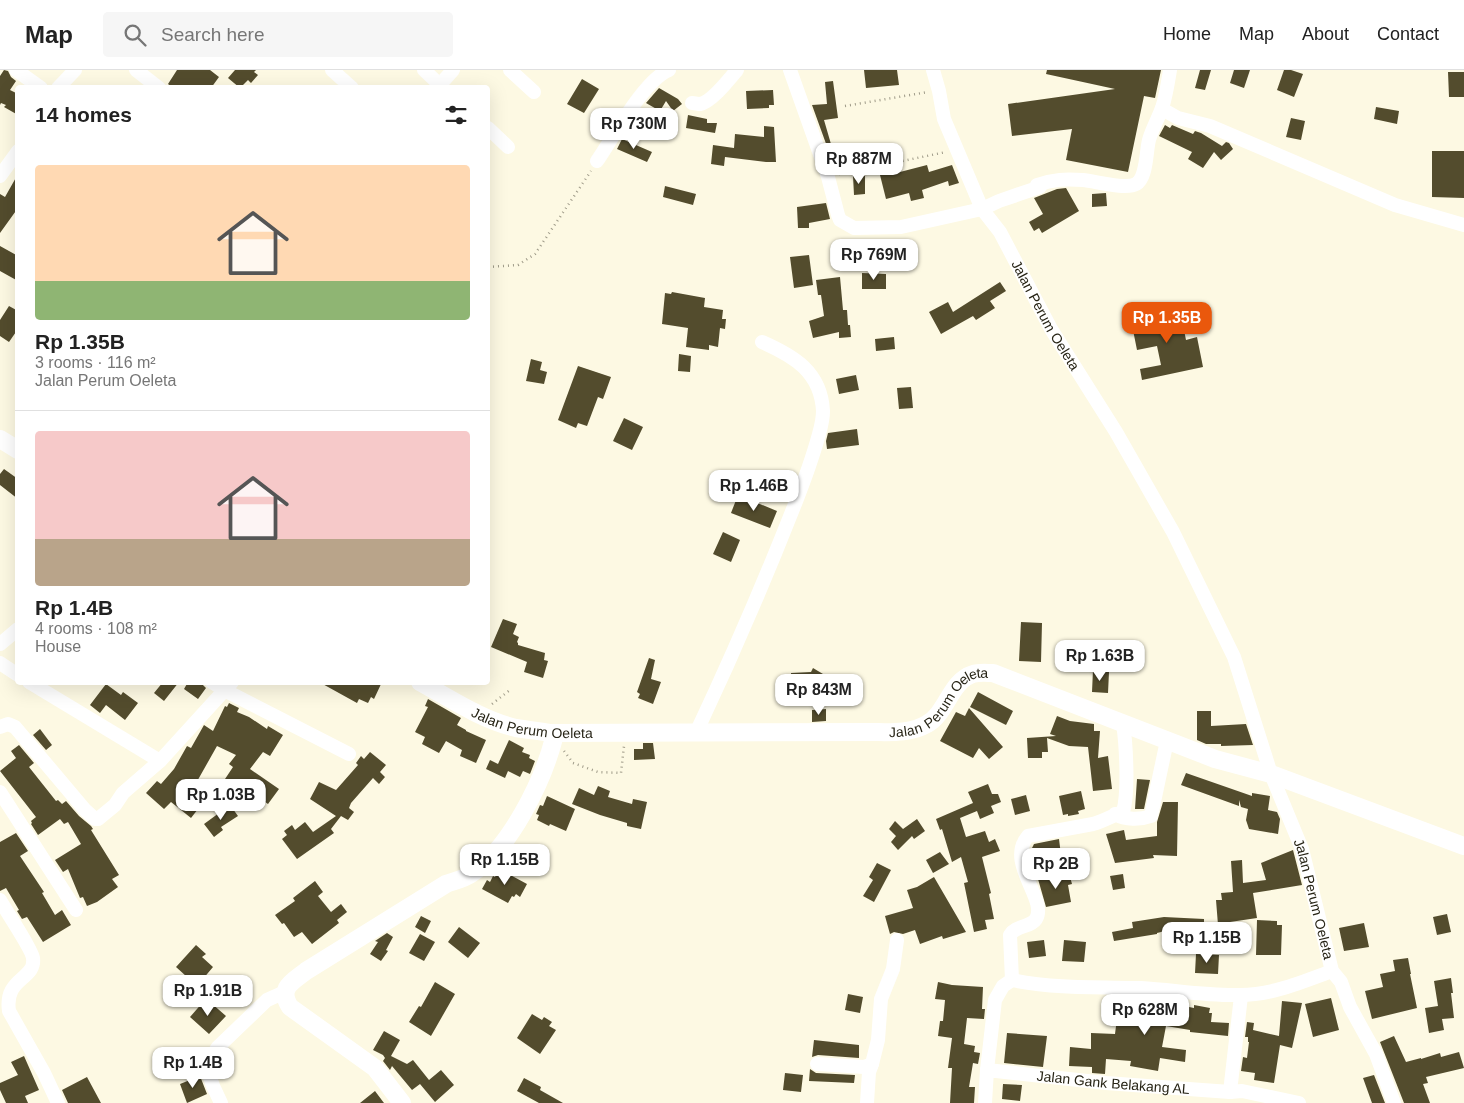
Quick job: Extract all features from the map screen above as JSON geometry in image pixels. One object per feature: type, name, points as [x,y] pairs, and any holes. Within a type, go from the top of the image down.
[{"type":"street","points":[[16,70],[37,85]]},
{"type":"street","points":[[61,85],[75,70]]},
{"type":"street","points":[[136,70],[155,85]]},
{"type":"street","points":[[332,70],[349,85]]},
{"type":"street","points":[[424,70],[438,85]]},
{"type":"street","points":[[442,85],[453,70]]},
{"type":"street","points":[[510,70],[534,92]]},
{"type":"street","points":[[597,161],[639,98],[662,73],[669,70]]},
{"type":"street","points":[[692,103],[701,104],[710,98],[737,70]]},
{"type":"street","points":[[790,70],[828,176],[840,220],[854,228],[901,226],[982,209],[1040,187],[1037,185],[1051,180],[1082,180],[1118,185],[1134,185],[1145,168],[1149,140],[1162,109],[1170,70]]},
{"type":"street","name":"Jalan Perum Oeleta","points":[[934,70],[940,90],[944,119],[982,209],[1000,232],[1051,329],[1116,432],[1173,532],[1234,657],[1271,774],[1302,849],[1332,971],[1341,982],[1350,1007],[1376,1054],[1394,1103]]},
{"type":"street","points":[[1162,109],[1178,118],[1210,126],[1395,206],[1464,225]]},
{"type":"street","points":[[490,130],[508,147]]},
{"type":"street","points":[[0,176],[15,155]]},
{"type":"street","points":[[696,733],[736,648],[767,575],[806,477],[822,423],[823,412],[818,388],[809,373],[799,361],[785,352],[762,342]]},
{"type":"street","points":[[0,439],[15,448]]},
{"type":"street","points":[[0,644],[15,632]]},
{"type":"street","points":[[0,663],[15,673]]},
{"type":"street","name":"Jalan Perum Oeleta","points":[[425,685],[479,715],[516,728],[553,735],[624,732],[913,730],[928,724],[942,711],[950,696],[961,682],[974,674],[993,673],[1215,759],[1271,774]]},
{"type":"street","points":[[34,685],[160,761]]},
{"type":"street","points":[[0,727],[8,724],[15,727],[85,810],[95,819],[104,815],[124,792],[160,761],[229,687],[349,754]]},
{"type":"street","points":[[1012,980],[1010,935],[1013,930],[1032,922],[1036,918],[1038,911],[1020,855],[1023,841],[1028,836],[1094,824],[1123,812],[1125,806],[1125,741],[1123,723]]},
{"type":"street","points":[[402,1103],[374,1068],[290,1007],[286,1001],[285,992],[289,985],[306,970],[446,884],[471,874],[488,860],[499,848],[527,807],[550,753],[553,735]]},
{"type":"street","points":[[1115,814],[1121,818],[1142,820],[1152,816],[1165,750],[1169,742]]},
{"type":"street","points":[[1271,774],[1464,846]]},
{"type":"street","points":[[0,792],[76,910]]},
{"type":"street","points":[[0,817],[12,809]]},
{"type":"street","points":[[0,900],[33,956],[32,967],[29,973],[15,983],[10,991],[9,1010],[44,1072],[58,1103]]},
{"type":"street","points":[[867,1103],[868,1072],[878,1040],[881,999],[893,969],[897,940]]},
{"type":"street","points":[[985,1103],[995,1000],[1002,986],[1012,980],[1074,988],[1143,988],[1241,996],[1261,994],[1293,986],[1332,971]]},
{"type":"street","points":[[221,1103],[209,1074],[210,1059],[218,1047],[266,1000],[285,992]]},
{"type":"street","points":[[1230,1092],[1241,996]]},
{"type":"street","points":[[817,1064],[864,1067],[872,1064]]},
{"type":"street","name":"Jalan Gank Belakang AL","points":[[987,1070],[1106,1083],[1242,1092],[1299,1103]]},
{"type":"path","points":[[845,106],[940,90]]},
{"type":"path","points":[[828,176],[957,150]]},
{"type":"path","points":[[490,267],[518,265],[535,254],[569,206],[597,161]]},
{"type":"path","points":[[479,715],[510,690]]},
{"type":"path","points":[[553,735],[573,763],[598,772],[621,773],[624,732]]},
{"type":"building","points":[[4,70],[8,71],[16,81],[10,90],[15,92],[15,113],[4,107],[6,105],[1,103],[0,105],[0,76]]},
{"type":"building","points":[[177,70],[210,70],[219,77],[213,85],[168,84]]},
{"type":"building","points":[[235,70],[256,70],[254,72],[258,75],[251,83],[248,80],[243,85],[236,85],[228,78]]},
{"type":"building","points":[[864,70],[897,70],[899,85],[866,88]]},
{"type":"building","points":[[1047,70],[1161,70],[1155,98],[1144,96],[1128,172],[1066,160],[1072,129],[1012,136],[1008,104],[1115,89],[1046,74]]},
{"type":"building","points":[[1200,70],[1211,70],[1205,90],[1195,88]]},
{"type":"building","points":[[1234,70],[1250,70],[1244,88],[1230,83]]},
{"type":"building","points":[[1284,70],[1303,74],[1294,97],[1277,90]]},
{"type":"building","points":[[1448,72],[1464,72],[1464,97],[1449,97]]},
{"type":"building","points":[[582,79],[599,89],[584,113],[567,104]]},
{"type":"building","points":[[833,81],[838,118],[824,120],[833,151],[829,152],[812,105],[827,104],[825,82]]},
{"type":"building","points":[[659,88],[678,99],[682,104],[673,111],[666,101],[660,111],[646,103]]},
{"type":"building","points":[[773,90],[774,105],[769,105],[769,108],[747,109],[746,91]]},
{"type":"building","points":[[1376,107],[1399,111],[1397,124],[1374,119]]},
{"type":"building","points":[[688,115],[707,119],[707,123],[717,123],[715,133],[686,128]]},
{"type":"building","points":[[1291,118],[1305,121],[1301,140],[1286,137]]},
{"type":"building","points":[[1165,125],[1170,128],[1172,125],[1193,134],[1195,131],[1201,133],[1222,146],[1226,142],[1229,143],[1233,149],[1221,160],[1214,152],[1203,168],[1188,159],[1192,152],[1159,136]]},
{"type":"building","points":[[764,126],[774,127],[776,162],[725,157],[724,166],[711,164],[713,145],[734,148],[735,134],[764,137]]},
{"type":"building","points":[[622,139],[652,152],[647,162],[617,149]]},
{"type":"building","points":[[1432,151],[1464,151],[1464,198],[1432,197]]},
{"type":"building","points":[[927,165],[929,172],[952,165],[959,183],[949,186],[948,181],[922,190],[924,198],[911,201],[909,193],[886,199],[880,175],[899,169],[900,172]]},
{"type":"building","points":[[853,176],[865,176],[865,194],[854,195]]},
{"type":"building","points":[[15,179],[15,212],[0,233],[0,194],[5,197]]},
{"type":"building","points":[[665,186],[696,194],[693,205],[663,197]]},
{"type":"building","points":[[1066,188],[1079,211],[1042,233],[1039,228],[1034,231],[1029,222],[1043,214],[1034,198],[1057,189]]},
{"type":"building","points":[[1106,193],[1107,206],[1092,207],[1092,194]]},
{"type":"building","points":[[826,203],[830,219],[809,223],[809,228],[798,228],[797,207]]},
{"type":"building","points":[[0,246],[15,254],[15,279],[0,271]]},
{"type":"building","points":[[809,255],[813,285],[794,288],[790,257]]},
{"type":"building","points":[[862,273],[886,274],[886,289],[862,289]]},
{"type":"building","points":[[840,277],[843,310],[847,310],[851,337],[839,338],[839,332],[813,338],[809,321],[824,316],[821,295],[818,295],[816,280]]},
{"type":"building","points":[[1000,282],[1006,291],[990,301],[995,308],[976,320],[973,316],[941,334],[929,312],[948,302],[953,312]]},
{"type":"building","points":[[672,292],[705,298],[704,307],[723,310],[722,319],[726,319],[725,329],[720,328],[718,347],[709,345],[709,350],[686,347],[688,328],[662,324],[665,293],[671,294]]},
{"type":"building","points":[[9,306],[15,309],[15,333],[9,342],[0,336],[0,320]]},
{"type":"building","points":[[1180,310],[1186,340],[1197,337],[1203,367],[1142,380],[1140,369],[1161,365],[1157,346],[1137,350],[1131,320]]},
{"type":"building","points":[[894,337],[895,349],[876,351],[875,339]]},
{"type":"building","points":[[679,354],[691,356],[690,372],[678,371]]},
{"type":"building","points":[[531,359],[542,362],[540,370],[547,372],[544,384],[526,381]]},
{"type":"building","points":[[578,366],[611,377],[603,399],[598,397],[587,426],[578,423],[576,428],[558,420]]},
{"type":"building","points":[[856,375],[859,390],[839,394],[836,379]]},
{"type":"building","points":[[911,387],[913,408],[899,409],[897,388]]},
{"type":"building","points":[[624,418],[643,427],[632,450],[613,441]]},
{"type":"building","points":[[857,429],[859,445],[827,449],[828,433]]},
{"type":"building","points":[[4,469],[15,477],[15,497],[0,485],[0,474]]},
{"type":"building","points":[[738,495],[777,511],[770,528],[731,513]]},
{"type":"building","points":[[723,532],[740,540],[731,562],[713,554]]},
{"type":"building","points":[[503,619],[517,624],[513,634],[519,637],[518,645],[545,653],[544,660],[548,661],[543,678],[524,672],[527,662],[491,647]]},
{"type":"building","points":[[1021,622],[1042,623],[1041,662],[1019,661]]},
{"type":"building","points":[[649,658],[655,660],[651,679],[661,682],[653,704],[638,698],[640,694],[637,692]]},
{"type":"building","points":[[813,668],[823,674],[821,678],[841,690],[835,699],[809,683],[810,702],[792,703],[791,673],[811,672]]},
{"type":"building","points":[[1093,670],[1109,672],[1108,693],[1092,692]]},
{"type":"building","points":[[105,685],[121,695],[123,692],[138,703],[125,720],[106,705],[100,713],[90,705]]},
{"type":"building","points":[[161,685],[177,685],[164,701],[154,693]]},
{"type":"building","points":[[186,685],[203,685],[206,688],[198,699],[184,689]]},
{"type":"building","points":[[324,685],[381,685],[374,699],[371,697],[368,703],[359,699],[357,703]]},
{"type":"building","points":[[978,692],[1013,711],[1006,725],[970,707]]},
{"type":"building","points":[[428,699],[461,718],[457,725],[486,740],[476,763],[460,756],[462,750],[446,741],[439,753],[422,744],[425,737],[415,732],[428,707],[425,706]]},
{"type":"building","points":[[229,703],[239,708],[237,712],[249,717],[267,729],[268,726],[283,735],[270,756],[263,752],[250,769],[279,789],[268,804],[254,794],[251,798],[236,788],[234,790],[223,782],[233,767],[229,764],[236,755],[217,746],[195,785],[202,790],[198,795],[205,800],[191,818],[171,802],[164,809],[146,793],[157,781],[161,784],[174,769],[187,746],[191,748],[204,725],[213,731],[225,706],[227,707]]},
{"type":"building","points":[[969,708],[1003,747],[989,759],[979,748],[973,758],[940,741],[956,712],[965,716]]},
{"type":"building","points":[[826,709],[826,721],[812,722],[812,710]]},
{"type":"building","points":[[1197,711],[1211,711],[1211,726],[1246,724],[1253,745],[1221,746],[1221,744],[1206,744],[1197,740]]},
{"type":"building","points":[[1057,716],[1070,721],[1094,724],[1094,731],[1100,731],[1098,758],[1108,756],[1112,789],[1093,791],[1088,747],[1069,746],[1047,738],[1048,752],[1042,752],[1042,758],[1028,758],[1027,738],[1056,736],[1050,734]]},
{"type":"building","points":[[40,729],[52,745],[46,750],[33,735]]},
{"type":"building","points":[[509,740],[524,748],[522,752],[530,755],[529,758],[535,761],[530,774],[523,771],[520,777],[508,771],[505,778],[486,769],[490,760],[498,764]]},
{"type":"building","points":[[643,743],[653,743],[655,759],[634,760],[634,749],[643,749]]},
{"type":"building","points":[[19,745],[34,763],[29,767],[56,801],[58,800],[62,804],[66,801],[91,826],[93,829],[91,830],[119,875],[112,879],[118,887],[97,902],[87,906],[83,897],[80,898],[68,869],[63,872],[55,860],[81,844],[68,822],[64,824],[60,819],[38,835],[31,824],[31,821],[36,817],[0,771],[16,758],[11,751]]},
{"type":"building","points":[[370,752],[386,765],[380,772],[385,777],[379,784],[373,778],[351,803],[349,808],[354,812],[348,820],[341,816],[331,829],[334,833],[297,859],[282,839],[287,835],[284,831],[292,825],[295,830],[305,822],[313,832],[336,816],[310,799],[319,782],[336,790],[358,765],[356,763],[361,756],[364,759]]},
{"type":"building","points":[[1186,773],[1252,796],[1252,793],[1270,796],[1268,810],[1277,812],[1280,819],[1278,834],[1249,829],[1246,820],[1248,809],[1241,807],[1239,800],[1239,806],[1181,785]]},
{"type":"building","points":[[1137,779],[1150,780],[1144,809],[1135,809]]},
{"type":"building","points":[[988,784],[992,794],[998,794],[1001,802],[991,806],[994,813],[980,819],[977,811],[960,818],[966,837],[985,831],[989,842],[995,839],[1000,851],[982,857],[991,893],[989,894],[994,919],[985,920],[987,929],[974,932],[964,883],[968,882],[961,857],[952,862],[942,829],[940,830],[936,819],[973,803],[968,792]]},
{"type":"building","points":[[598,786],[610,791],[608,797],[632,804],[633,799],[647,802],[641,829],[627,826],[627,823],[572,804],[579,788],[594,795]]},
{"type":"building","points":[[1081,791],[1085,809],[1078,811],[1079,814],[1063,815],[1059,796]]},
{"type":"building","points":[[1026,795],[1030,811],[1015,815],[1011,799]]},
{"type":"building","points":[[547,796],[575,809],[566,831],[537,820],[539,815],[536,814],[540,805],[543,806]]},
{"type":"building","points":[[1163,802],[1178,802],[1177,856],[1153,855],[1154,858],[1115,863],[1106,834],[1124,830],[1126,840],[1157,836],[1157,822]]},
{"type":"building","points":[[230,805],[238,816],[221,827],[223,830],[214,837],[204,824]]},
{"type":"building","points":[[917,819],[925,831],[914,839],[912,836],[898,850],[891,842],[896,836],[889,829],[895,821],[903,829]]},
{"type":"building","points":[[16,833],[28,851],[20,856],[44,892],[42,893],[55,915],[62,910],[71,925],[43,942],[27,917],[22,919],[6,888],[0,891],[0,842]]},
{"type":"building","points":[[1059,839],[1061,855],[1032,859],[1031,850],[1034,844]]},
{"type":"building","points":[[1293,850],[1302,885],[1253,893],[1257,918],[1218,925],[1216,900],[1222,900],[1221,893],[1233,892],[1231,861],[1242,860],[1243,883],[1266,880],[1261,863]]},
{"type":"building","points":[[940,852],[949,864],[933,873],[926,860]]},
{"type":"building","points":[[877,863],[891,870],[874,902],[863,896],[873,880],[869,877]]},
{"type":"building","points":[[499,869],[527,884],[520,897],[516,894],[514,897],[512,896],[508,903],[482,889],[487,880],[490,882],[493,876],[495,877]]},
{"type":"building","points":[[1069,873],[1072,884],[1068,885],[1071,902],[1046,907],[1038,879]]},
{"type":"building","points":[[1123,874],[1125,888],[1113,890],[1110,876]]},
{"type":"building","points":[[934,877],[966,932],[943,939],[942,936],[920,944],[915,930],[903,934],[894,932],[890,934],[885,916],[913,908],[907,890],[917,887]]},
{"type":"building","points":[[315,881],[323,892],[318,896],[331,912],[341,904],[347,912],[337,920],[339,923],[312,944],[302,932],[294,937],[284,923],[282,924],[275,915],[295,901],[293,898]]},
{"type":"building","points":[[1447,914],[1451,932],[1437,935],[1433,917]]},
{"type":"building","points":[[421,916],[431,921],[425,933],[415,927]]},
{"type":"building","points":[[1164,917],[1204,919],[1204,922],[1195,924],[1194,940],[1181,939],[1182,927],[1157,934],[1114,941],[1112,932],[1133,928],[1132,922]]},
{"type":"building","points":[[1257,920],[1277,921],[1277,925],[1282,925],[1281,955],[1256,955]]},
{"type":"building","points":[[1364,923],[1369,947],[1344,951],[1339,928]]},
{"type":"building","points":[[459,927],[480,943],[468,958],[448,942]]},
{"type":"building","points":[[387,933],[393,937],[386,950],[388,951],[381,961],[370,954],[378,942],[375,941]]},
{"type":"building","points":[[420,934],[435,942],[424,961],[409,953]]},
{"type":"building","points":[[1044,940],[1046,956],[1029,958],[1027,942]]},
{"type":"building","points":[[1064,940],[1086,942],[1084,962],[1062,961]]},
{"type":"building","points":[[196,945],[206,954],[202,957],[213,967],[197,986],[176,967]]},
{"type":"building","points":[[1196,954],[1219,955],[1218,974],[1195,973]]},
{"type":"building","points":[[1408,958],[1417,1008],[1372,1019],[1365,991],[1383,987],[1380,974],[1395,971],[1393,960]]},
{"type":"building","points":[[1451,978],[1454,1018],[1442,1019],[1444,1030],[1429,1033],[1425,1008],[1438,1006],[1434,981]]},
{"type":"building","points":[[435,982],[455,994],[431,1036],[409,1022],[419,1006],[421,1007]]},
{"type":"building","points":[[938,982],[983,987],[982,1009],[985,1009],[984,1019],[967,1018],[964,1044],[975,1046],[974,1052],[980,1053],[978,1064],[973,1063],[969,1087],[975,1087],[974,1103],[950,1103],[952,1068],[948,1068],[952,1038],[938,1036],[940,1021],[943,1021],[945,1000],[935,999]]},
{"type":"building","points":[[848,994],[863,997],[860,1013],[845,1010]]},
{"type":"building","points":[[1331,998],[1339,1030],[1313,1037],[1305,1004]]},
{"type":"building","points":[[204,1001],[208,1005],[210,1002],[226,1016],[209,1034],[190,1017]]},
{"type":"building","points":[[1282,1001],[1302,1003],[1292,1048],[1280,1045],[1274,1083],[1254,1080],[1255,1073],[1241,1071],[1243,1057],[1247,1058],[1249,1042],[1248,1037],[1245,1037],[1247,1022],[1254,1023],[1253,1030],[1279,1036]]},
{"type":"building","points":[[1119,1003],[1163,1007],[1164,1004],[1173,1006],[1174,1004],[1194,1008],[1194,1005],[1210,1008],[1209,1013],[1212,1013],[1211,1022],[1229,1023],[1228,1036],[1190,1032],[1190,1030],[1166,1026],[1162,1047],[1186,1050],[1185,1062],[1160,1058],[1158,1071],[1130,1066],[1131,1061],[1106,1059],[1105,1074],[1092,1073],[1092,1067],[1069,1066],[1070,1047],[1091,1049],[1091,1033],[1115,1034]]},
{"type":"building","points":[[532,1014],[542,1020],[544,1017],[552,1022],[549,1026],[556,1030],[540,1054],[517,1038]]},
{"type":"building","points":[[384,1031],[400,1040],[391,1056],[407,1064],[413,1060],[429,1080],[441,1070],[454,1085],[435,1102],[420,1084],[412,1090],[392,1066],[390,1070],[383,1061],[385,1058],[383,1055],[373,1050]]},
{"type":"building","points":[[1007,1033],[1047,1036],[1043,1067],[1004,1063]]},
{"type":"building","points":[[1394,1036],[1406,1062],[1440,1053],[1441,1057],[1459,1052],[1464,1068],[1426,1077],[1428,1083],[1423,1084],[1430,1103],[1404,1103],[1380,1042]]},
{"type":"building","points":[[814,1040],[859,1045],[859,1058],[818,1055],[812,1057]]},
{"type":"building","points":[[24,1056],[39,1090],[25,1096],[28,1103],[6,1103],[0,1090],[0,1083],[18,1075],[11,1062]]},
{"type":"building","points":[[810,1069],[816,1073],[855,1075],[854,1083],[809,1081]]},
{"type":"building","points":[[785,1073],[803,1075],[801,1092],[783,1090]]},
{"type":"building","points":[[1374,1075],[1385,1103],[1372,1103],[1363,1078]]},
{"type":"building","points":[[200,1076],[207,1094],[187,1103],[180,1084]]},
{"type":"building","points":[[87,1077],[101,1103],[68,1103],[62,1090]]},
{"type":"building","points":[[524,1078],[541,1087],[540,1090],[563,1103],[539,1103],[517,1091]]},
{"type":"building","points":[[1003,1084],[1022,1085],[1020,1101],[1002,1099]]},
{"type":"building","points":[[375,1091],[384,1103],[360,1103]]}]
